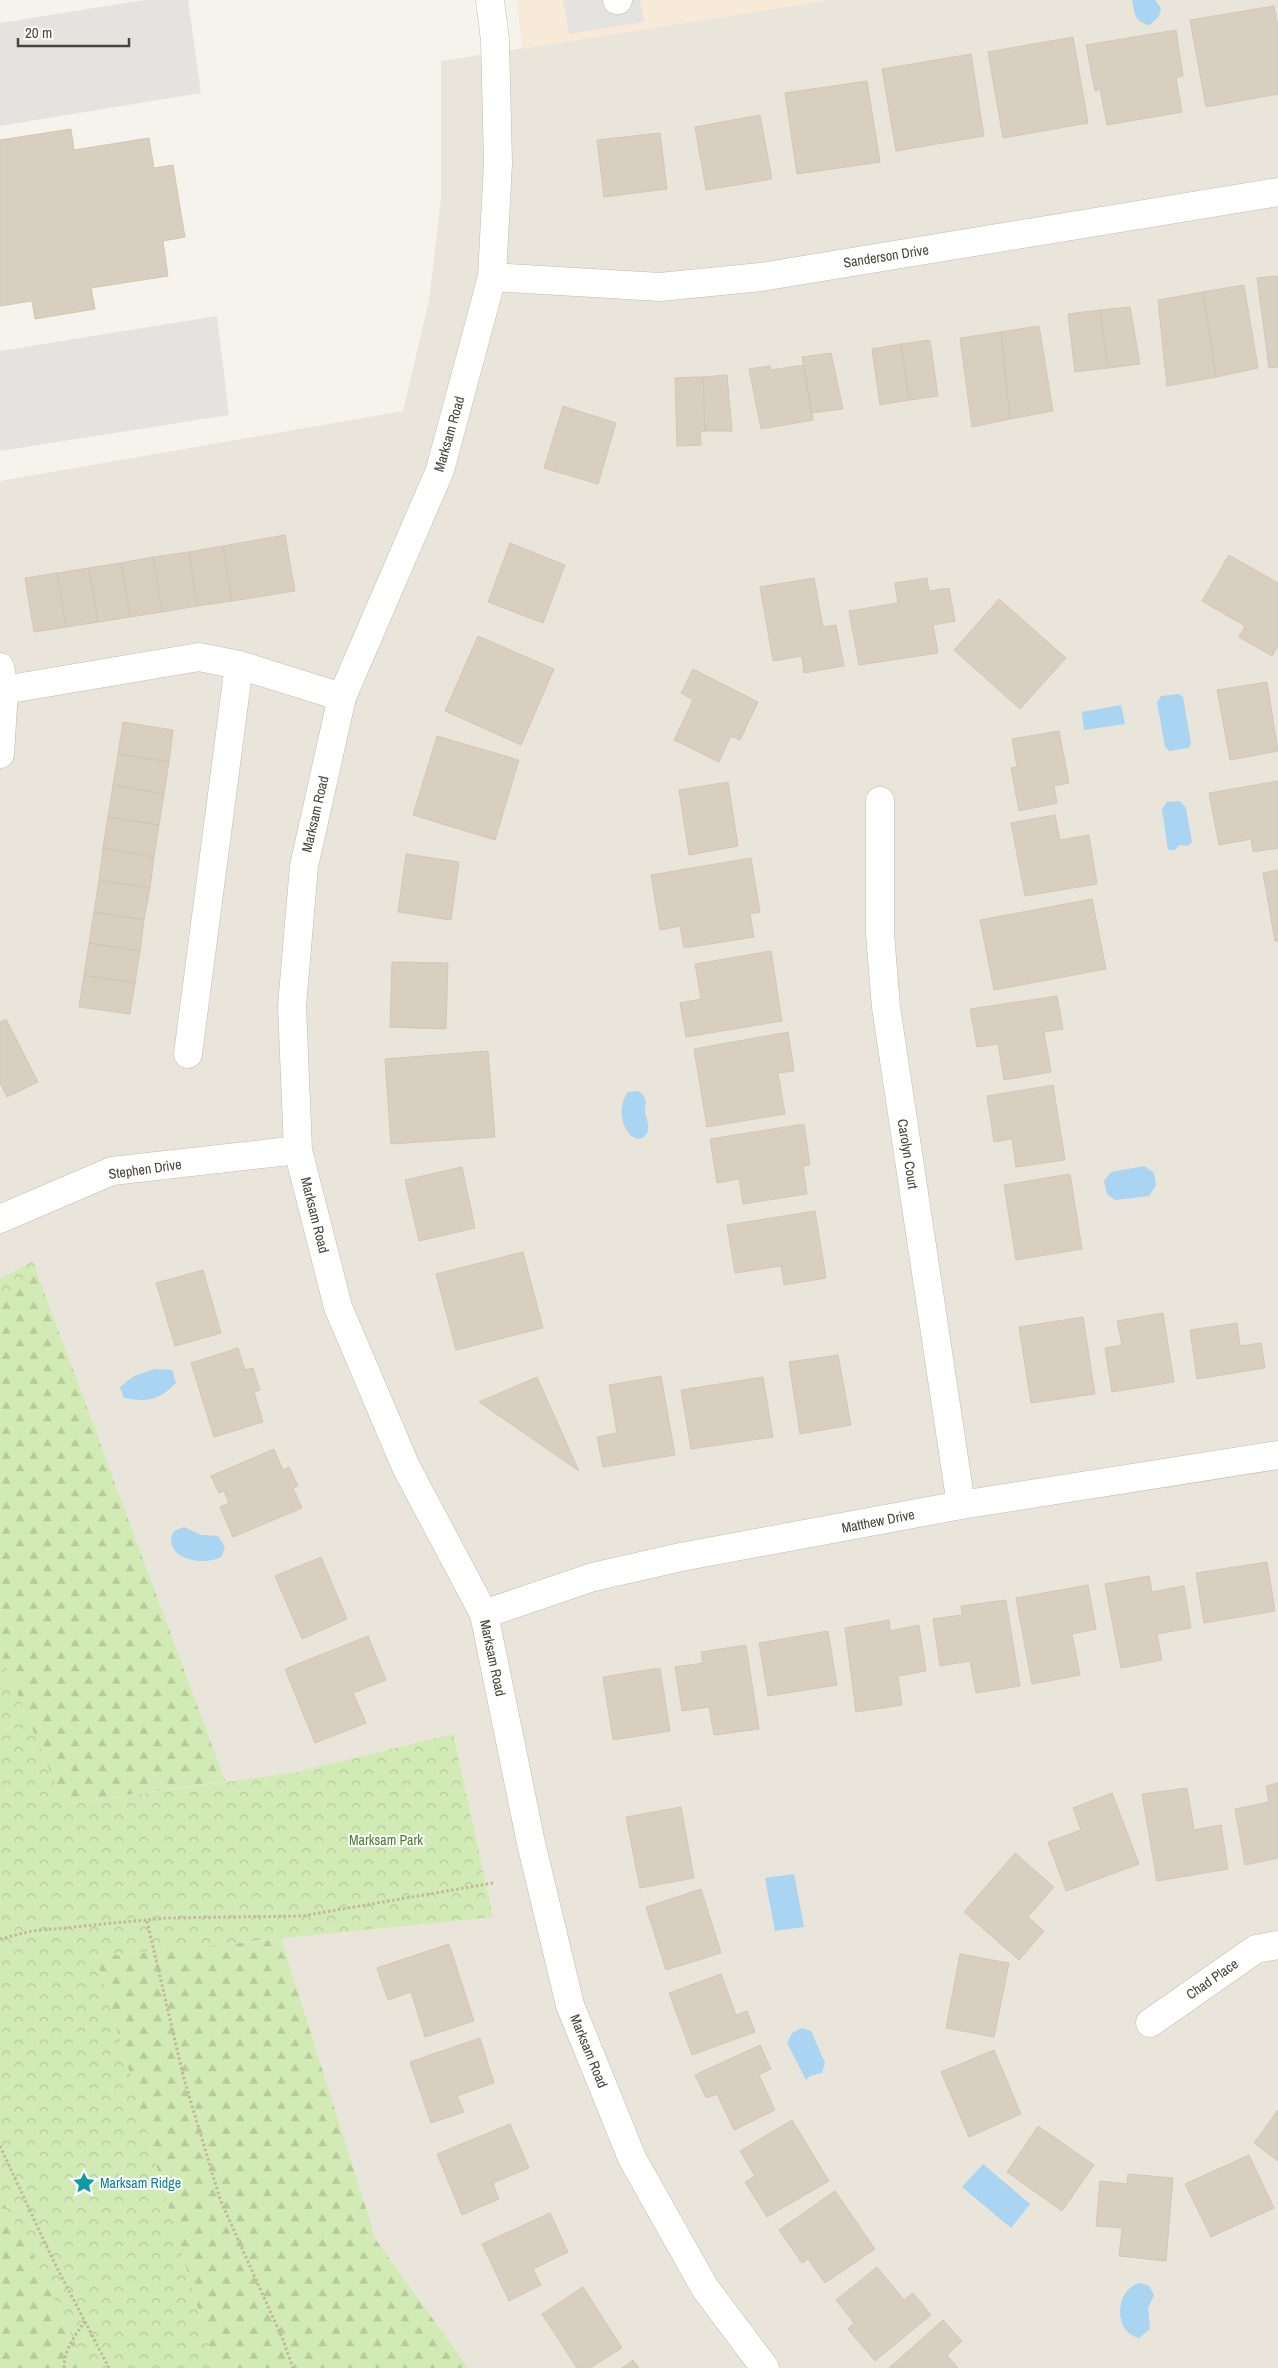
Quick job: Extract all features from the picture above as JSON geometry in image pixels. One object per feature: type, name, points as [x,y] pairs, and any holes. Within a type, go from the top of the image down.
[{"type":"street","name":"Marksam Road","points":[[490,0],[495,40],[498,163],[492,277],[440,470],[342,697],[304,866],[292,1006],[298,1150],[338,1306],[406,1467],[484,1614],[531,1843],[570,2004],[632,2158],[704,2288],[765,2368]]},
{"type":"street","name":"Sanderson Drive","points":[[492,277],[660,288],[761,277],[1278,192]]},
{"type":"street","points":[[0,754],[2,679],[199,657],[239,665],[342,697]]},
{"type":"street","points":[[188,1054],[239,665]]},
{"type":"street","name":"Carolyn Court","points":[[880,801],[880,934],[886,1007],[961,1505]]},
{"type":"street","name":"Stephen Drive","points":[[0,1218],[112,1171],[298,1150]]},
{"type":"street","name":"Matthew Drive","points":[[484,1614],[593,1577],[681,1557],[961,1505],[1278,1455]]},
{"type":"street","name":"Chad Place","points":[[1150,2023],[1256,1949],[1278,1945]]},
{"type":"path","points":[[0,1939],[32,1931],[147,1920],[302,1916],[493,1883]]},
{"type":"path","points":[[147,1920],[184,2078],[220,2199],[293,2368]]},
{"type":"path","points":[[0,2146],[52,2258],[109,2368]]},
{"type":"path","points":[[64,2368],[64,2357],[69,2345],[85,2321]]},
{"type":"shaded area","points":[[144,0],[188,0],[201,93],[0,126],[0,23]]},
{"type":"shaded area","points":[[517,0],[829,0],[522,49]]},
{"type":"shaded area","points":[[563,0],[640,0],[644,22],[569,34]]},
{"type":"shaded area","points":[[829,0],[1278,0],[1278,2368],[0,2368],[0,481],[403,411],[429,300],[441,199],[441,61]]},
{"type":"shaded area","points":[[217,316],[229,415],[0,451],[0,351]]},
{"type":"green space","points":[[33,1261],[36,1270],[0,1306],[0,1279]]},
{"type":"green space","points":[[36,1270],[225,1781],[63,1804],[0,1652],[0,1306]]},
{"type":"green space","name":"Marksam Park","points":[[0,1652],[64,1804],[292,1773],[453,1734],[493,1917],[96,1957],[215,2368],[87,2368],[34,2258],[0,2196]]},
{"type":"green space","points":[[281,1939],[376,2240],[468,2368],[215,2368],[96,1957]]},
{"type":"green space","points":[[0,2196],[34,2258],[87,2368],[0,2368]]},
{"type":"water","points":[[1132,0],[1155,0],[1161,8],[1159,16],[1150,25],[1141,22],[1136,17]]},
{"type":"water","points":[[1179,694],[1183,697],[1191,743],[1189,748],[1169,751],[1165,747],[1157,702],[1161,696]]},
{"type":"water","points":[[1121,705],[1125,724],[1084,730],[1082,712]]},
{"type":"water","points":[[1180,801],[1186,808],[1192,842],[1188,846],[1179,845],[1175,850],[1168,850],[1162,809],[1167,802]]},
{"type":"water","points":[[638,1091],[644,1096],[646,1103],[645,1111],[648,1130],[642,1138],[636,1139],[626,1129],[622,1112],[623,1102],[628,1092]]},
{"type":"water","points":[[1144,1166],[1154,1173],[1156,1185],[1149,1196],[1115,1200],[1107,1194],[1104,1181],[1111,1172]]},
{"type":"water","points":[[155,1369],[172,1370],[176,1383],[164,1394],[152,1399],[124,1398],[120,1387],[134,1376]]},
{"type":"water","points":[[184,1527],[201,1535],[218,1536],[225,1547],[221,1557],[203,1561],[185,1558],[177,1553],[171,1540],[174,1531]]},
{"type":"water","points":[[794,1874],[804,1927],[775,1931],[765,1878]]},
{"type":"water","points":[[802,2028],[811,2031],[825,2063],[822,2073],[810,2076],[806,2080],[787,2043],[792,2033]]},
{"type":"water","points":[[983,2164],[1030,2204],[1011,2228],[962,2187]]},
{"type":"water","points":[[1141,2283],[1149,2286],[1154,2295],[1148,2308],[1150,2329],[1139,2338],[1130,2334],[1124,2327],[1120,2309],[1126,2292],[1133,2286]]},
{"type":"building","points":[[1274,6],[1278,26],[1278,94],[1206,107],[1190,20]]},
{"type":"building","points":[[1176,30],[1183,76],[1176,78],[1182,112],[1107,125],[1100,89],[1095,91],[1086,45]]},
{"type":"building","points":[[1073,37],[1088,123],[1003,138],[988,52]]},
{"type":"building","points":[[971,54],[984,136],[896,151],[882,69]]},
{"type":"building","points":[[867,81],[880,162],[797,174],[785,93]]},
{"type":"building","points":[[760,115],[772,179],[706,190],[695,127]]},
{"type":"building","points":[[71,129],[74,150],[149,138],[154,168],[173,165],[185,237],[163,241],[168,276],[91,288],[95,309],[35,319],[32,301],[0,306],[0,140]]},
{"type":"building","points":[[660,133],[667,189],[604,197],[597,140]]},
{"type":"building","points":[[1278,276],[1278,367],[1269,368],[1257,278]]},
{"type":"building","points":[[1244,285],[1258,368],[1216,377],[1203,292]]},
{"type":"building","points":[[1203,292],[1216,377],[1167,386],[1158,300]]},
{"type":"building","points":[[1130,307],[1140,364],[1108,368],[1100,310]]},
{"type":"building","points":[[1100,310],[1108,368],[1075,372],[1068,314]]},
{"type":"building","points":[[1039,326],[1053,411],[1010,419],[1001,332]]},
{"type":"building","points":[[1001,332],[1010,419],[972,427],[960,338]]},
{"type":"building","points":[[930,340],[938,396],[909,400],[901,344]]},
{"type":"building","points":[[901,344],[909,400],[880,405],[872,349]]},
{"type":"building","points":[[831,353],[843,409],[811,413],[802,357]]},
{"type":"building","points":[[804,365],[813,420],[761,429],[749,369],[770,366],[771,370]]},
{"type":"building","points":[[727,375],[732,431],[705,431],[703,377]]},
{"type":"building","points":[[703,377],[705,431],[700,432],[701,445],[677,446],[675,378]]},
{"type":"building","points":[[563,406],[616,423],[598,484],[544,468]]},
{"type":"building","points":[[285,535],[295,591],[232,601],[223,546]]},
{"type":"building","points":[[510,543],[565,565],[543,623],[488,602]]},
{"type":"building","points":[[223,546],[232,601],[197,606],[189,552]]},
{"type":"building","points":[[189,552],[197,606],[162,612],[153,557]]},
{"type":"building","points":[[1229,555],[1278,583],[1278,646],[1272,656],[1239,637],[1245,626],[1202,601]]},
{"type":"building","points":[[153,557],[162,612],[130,617],[121,563]]},
{"type":"building","points":[[121,563],[130,617],[98,622],[89,568]]},
{"type":"building","points":[[89,568],[98,622],[66,627],[57,573]]},
{"type":"building","points":[[57,573],[66,627],[34,632],[25,578]]},
{"type":"building","points":[[814,578],[823,627],[836,625],[844,666],[804,673],[802,656],[773,661],[760,587]]},
{"type":"building","points":[[927,578],[929,591],[949,588],[955,621],[933,625],[938,653],[859,665],[849,611],[898,603],[895,583]]},
{"type":"building","points":[[999,599],[1066,658],[1020,709],[954,650]]},
{"type":"building","points":[[478,636],[554,669],[521,745],[445,711]]},
{"type":"building","points":[[693,669],[758,702],[740,740],[731,736],[719,762],[674,740],[693,700],[681,693]]},
{"type":"building","points":[[1267,682],[1278,751],[1230,760],[1217,690]]},
{"type":"building","points":[[123,722],[173,730],[169,762],[118,754]]},
{"type":"building","points":[[1059,731],[1069,783],[1054,786],[1057,803],[1019,811],[1011,768],[1017,767],[1012,739]]},
{"type":"building","points":[[437,736],[519,760],[495,840],[413,815]]},
{"type":"building","points":[[118,754],[169,762],[164,794],[113,785]]},
{"type":"building","points":[[1278,781],[1278,848],[1253,852],[1251,839],[1219,845],[1209,793]]},
{"type":"building","points":[[728,782],[738,846],[689,855],[679,790]]},
{"type":"building","points":[[113,785],[164,794],[159,825],[108,817]]},
{"type":"building","points":[[1055,815],[1060,840],[1089,835],[1097,884],[1025,896],[1011,823]]},
{"type":"building","points":[[108,817],[159,825],[154,857],[103,848]]},
{"type":"building","points":[[103,848],[154,857],[150,888],[99,880]]},
{"type":"building","points":[[406,854],[459,862],[451,920],[398,912]]},
{"type":"building","points":[[751,858],[760,912],[750,914],[754,937],[684,948],[680,926],[660,930],[651,875]]},
{"type":"building","points":[[1278,870],[1278,941],[1275,941],[1263,873]]},
{"type":"building","points":[[99,880],[150,888],[144,920],[94,912]]},
{"type":"building","points":[[1092,899],[1106,969],[994,990],[980,920]]},
{"type":"building","points":[[94,912],[144,920],[140,951],[89,943]]},
{"type":"building","points":[[89,943],[140,951],[135,983],[84,975]]},
{"type":"building","points":[[771,951],[782,1021],[686,1037],[680,1003],[701,999],[695,964]]},
{"type":"building","points":[[392,962],[448,963],[446,1029],[390,1027]]},
{"type":"building","points":[[84,975],[135,983],[130,1014],[79,1007]]},
{"type":"building","points":[[1057,996],[1063,1029],[1044,1032],[1051,1072],[1004,1080],[998,1044],[977,1047],[970,1009]]},
{"type":"building","points":[[6,1019],[38,1082],[7,1097],[0,1083],[0,1022]]},
{"type":"building","points":[[788,1032],[794,1071],[778,1073],[785,1114],[707,1127],[694,1049]]},
{"type":"building","points":[[488,1051],[495,1137],[391,1144],[385,1059]]},
{"type":"building","points":[[1053,1085],[1065,1160],[1016,1167],[1012,1139],[994,1142],[987,1096]]},
{"type":"building","points":[[804,1124],[810,1165],[803,1166],[807,1194],[743,1204],[739,1179],[717,1183],[710,1139]]},
{"type":"building","points":[[462,1167],[475,1228],[419,1241],[405,1180]]},
{"type":"building","points":[[1070,1174],[1082,1249],[1016,1260],[1004,1185]]},
{"type":"building","points":[[815,1211],[826,1278],[784,1285],[781,1266],[735,1273],[727,1225]]},
{"type":"building","points":[[523,1252],[543,1328],[456,1350],[436,1274]]},
{"type":"building","points":[[203,1270],[221,1333],[175,1346],[156,1283]]},
{"type":"building","points":[[1163,1313],[1174,1382],[1112,1392],[1105,1348],[1122,1345],[1117,1321]]},
{"type":"building","points":[[1083,1317],[1095,1394],[1031,1403],[1019,1327]]},
{"type":"building","points":[[1237,1323],[1240,1346],[1261,1343],[1265,1368],[1197,1379],[1190,1330]]},
{"type":"building","points":[[238,1348],[245,1370],[253,1368],[260,1390],[254,1392],[263,1422],[214,1437],[191,1363]]},
{"type":"building","points":[[838,1355],[851,1425],[800,1434],[789,1362]]},
{"type":"building","points":[[661,1376],[675,1455],[603,1467],[597,1437],[617,1433],[609,1385]]},
{"type":"building","points":[[537,1377],[579,1471],[479,1402]]},
{"type":"building","points":[[763,1377],[773,1437],[691,1449],[681,1390]]},
{"type":"building","points":[[274,1449],[283,1470],[289,1467],[298,1486],[293,1488],[302,1508],[233,1537],[220,1507],[229,1503],[224,1491],[219,1493],[211,1476]]},
{"type":"building","points":[[321,1557],[347,1619],[302,1639],[275,1576]]},
{"type":"building","points":[[1267,1562],[1275,1611],[1204,1623],[1196,1573]]},
{"type":"building","points":[[1149,1576],[1152,1592],[1184,1586],[1191,1628],[1157,1634],[1162,1660],[1121,1668],[1105,1584]]},
{"type":"building","points":[[1088,1585],[1096,1629],[1072,1634],[1080,1675],[1032,1684],[1016,1598]]},
{"type":"building","points":[[1006,1600],[1020,1686],[976,1693],[970,1661],[940,1666],[933,1619],[962,1615],[961,1606]]},
{"type":"building","points":[[889,1620],[890,1631],[919,1625],[926,1671],[898,1676],[902,1705],[856,1712],[845,1628]]},
{"type":"building","points":[[828,1631],[837,1685],[768,1696],[759,1643]]},
{"type":"building","points":[[368,1636],[386,1680],[353,1693],[366,1723],[315,1743],[285,1669]]},
{"type":"building","points":[[746,1645],[759,1729],[714,1735],[709,1707],[682,1711],[675,1667],[703,1663],[701,1652]]},
{"type":"building","points":[[660,1668],[670,1731],[613,1740],[603,1677]]},
{"type":"building","points":[[1278,1783],[1278,1858],[1245,1865],[1235,1809],[1269,1802],[1266,1786]]},
{"type":"building","points":[[1187,1788],[1194,1830],[1221,1825],[1228,1869],[1157,1881],[1142,1794]]},
{"type":"building","points":[[1112,1793],[1139,1864],[1066,1891],[1048,1842],[1081,1830],[1073,1808]]},
{"type":"building","points":[[681,1807],[694,1878],[640,1888],[626,1817]]},
{"type":"building","points":[[1015,1853],[1054,1887],[1028,1917],[1044,1931],[1019,1960],[964,1912]]},
{"type":"building","points":[[701,1889],[721,1953],[666,1970],[646,1907]]},
{"type":"building","points":[[449,1944],[474,2021],[425,2037],[411,1992],[388,2000],[377,1968]]},
{"type":"building","points":[[960,1954],[1009,1963],[994,2037],[946,2028]]},
{"type":"building","points":[[721,1974],[736,2015],[747,2011],[755,2032],[692,2055],[669,1993]]},
{"type":"building","points":[[480,2038],[494,2083],[457,2096],[464,2112],[431,2123],[410,2062]]},
{"type":"building","points":[[760,2045],[771,2069],[759,2075],[775,2110],[734,2130],[717,2094],[706,2098],[695,2075]]},
{"type":"building","points":[[994,2050],[1021,2114],[969,2137],[941,2072]]},
{"type":"building","points":[[1278,2110],[1278,2161],[1254,2143]]},
{"type":"building","points":[[792,2120],[829,2181],[767,2217],[745,2182],[755,2176],[740,2151]]},
{"type":"building","points":[[510,2124],[529,2168],[493,2183],[499,2199],[462,2215],[437,2154]]},
{"type":"building","points":[[1038,2126],[1094,2165],[1062,2211],[1007,2172]]},
{"type":"building","points":[[1249,2155],[1274,2208],[1211,2237],[1185,2184]]},
{"type":"building","points":[[1128,2174],[1173,2178],[1166,2261],[1119,2256],[1122,2228],[1096,2226],[1100,2181],[1127,2184]]},
{"type":"building","points":[[835,2191],[875,2249],[825,2283],[808,2259],[802,2263],[779,2230]]},
{"type":"building","points":[[550,2213],[568,2252],[533,2269],[541,2285],[509,2301],[482,2244]]},
{"type":"building","points":[[877,2267],[904,2300],[913,2293],[931,2315],[875,2361],[848,2329],[854,2323],[836,2300]]},
{"type":"building","points":[[583,2287],[622,2348],[590,2368],[577,2368],[542,2314]]},
{"type":"building","points":[[943,2320],[962,2341],[947,2355],[958,2368],[889,2368]]},
{"type":"building","points":[[633,2360],[639,2368],[622,2368]]},
{"type":"place","name":"Marksam Ridge","points":[[84,2183]]}]
